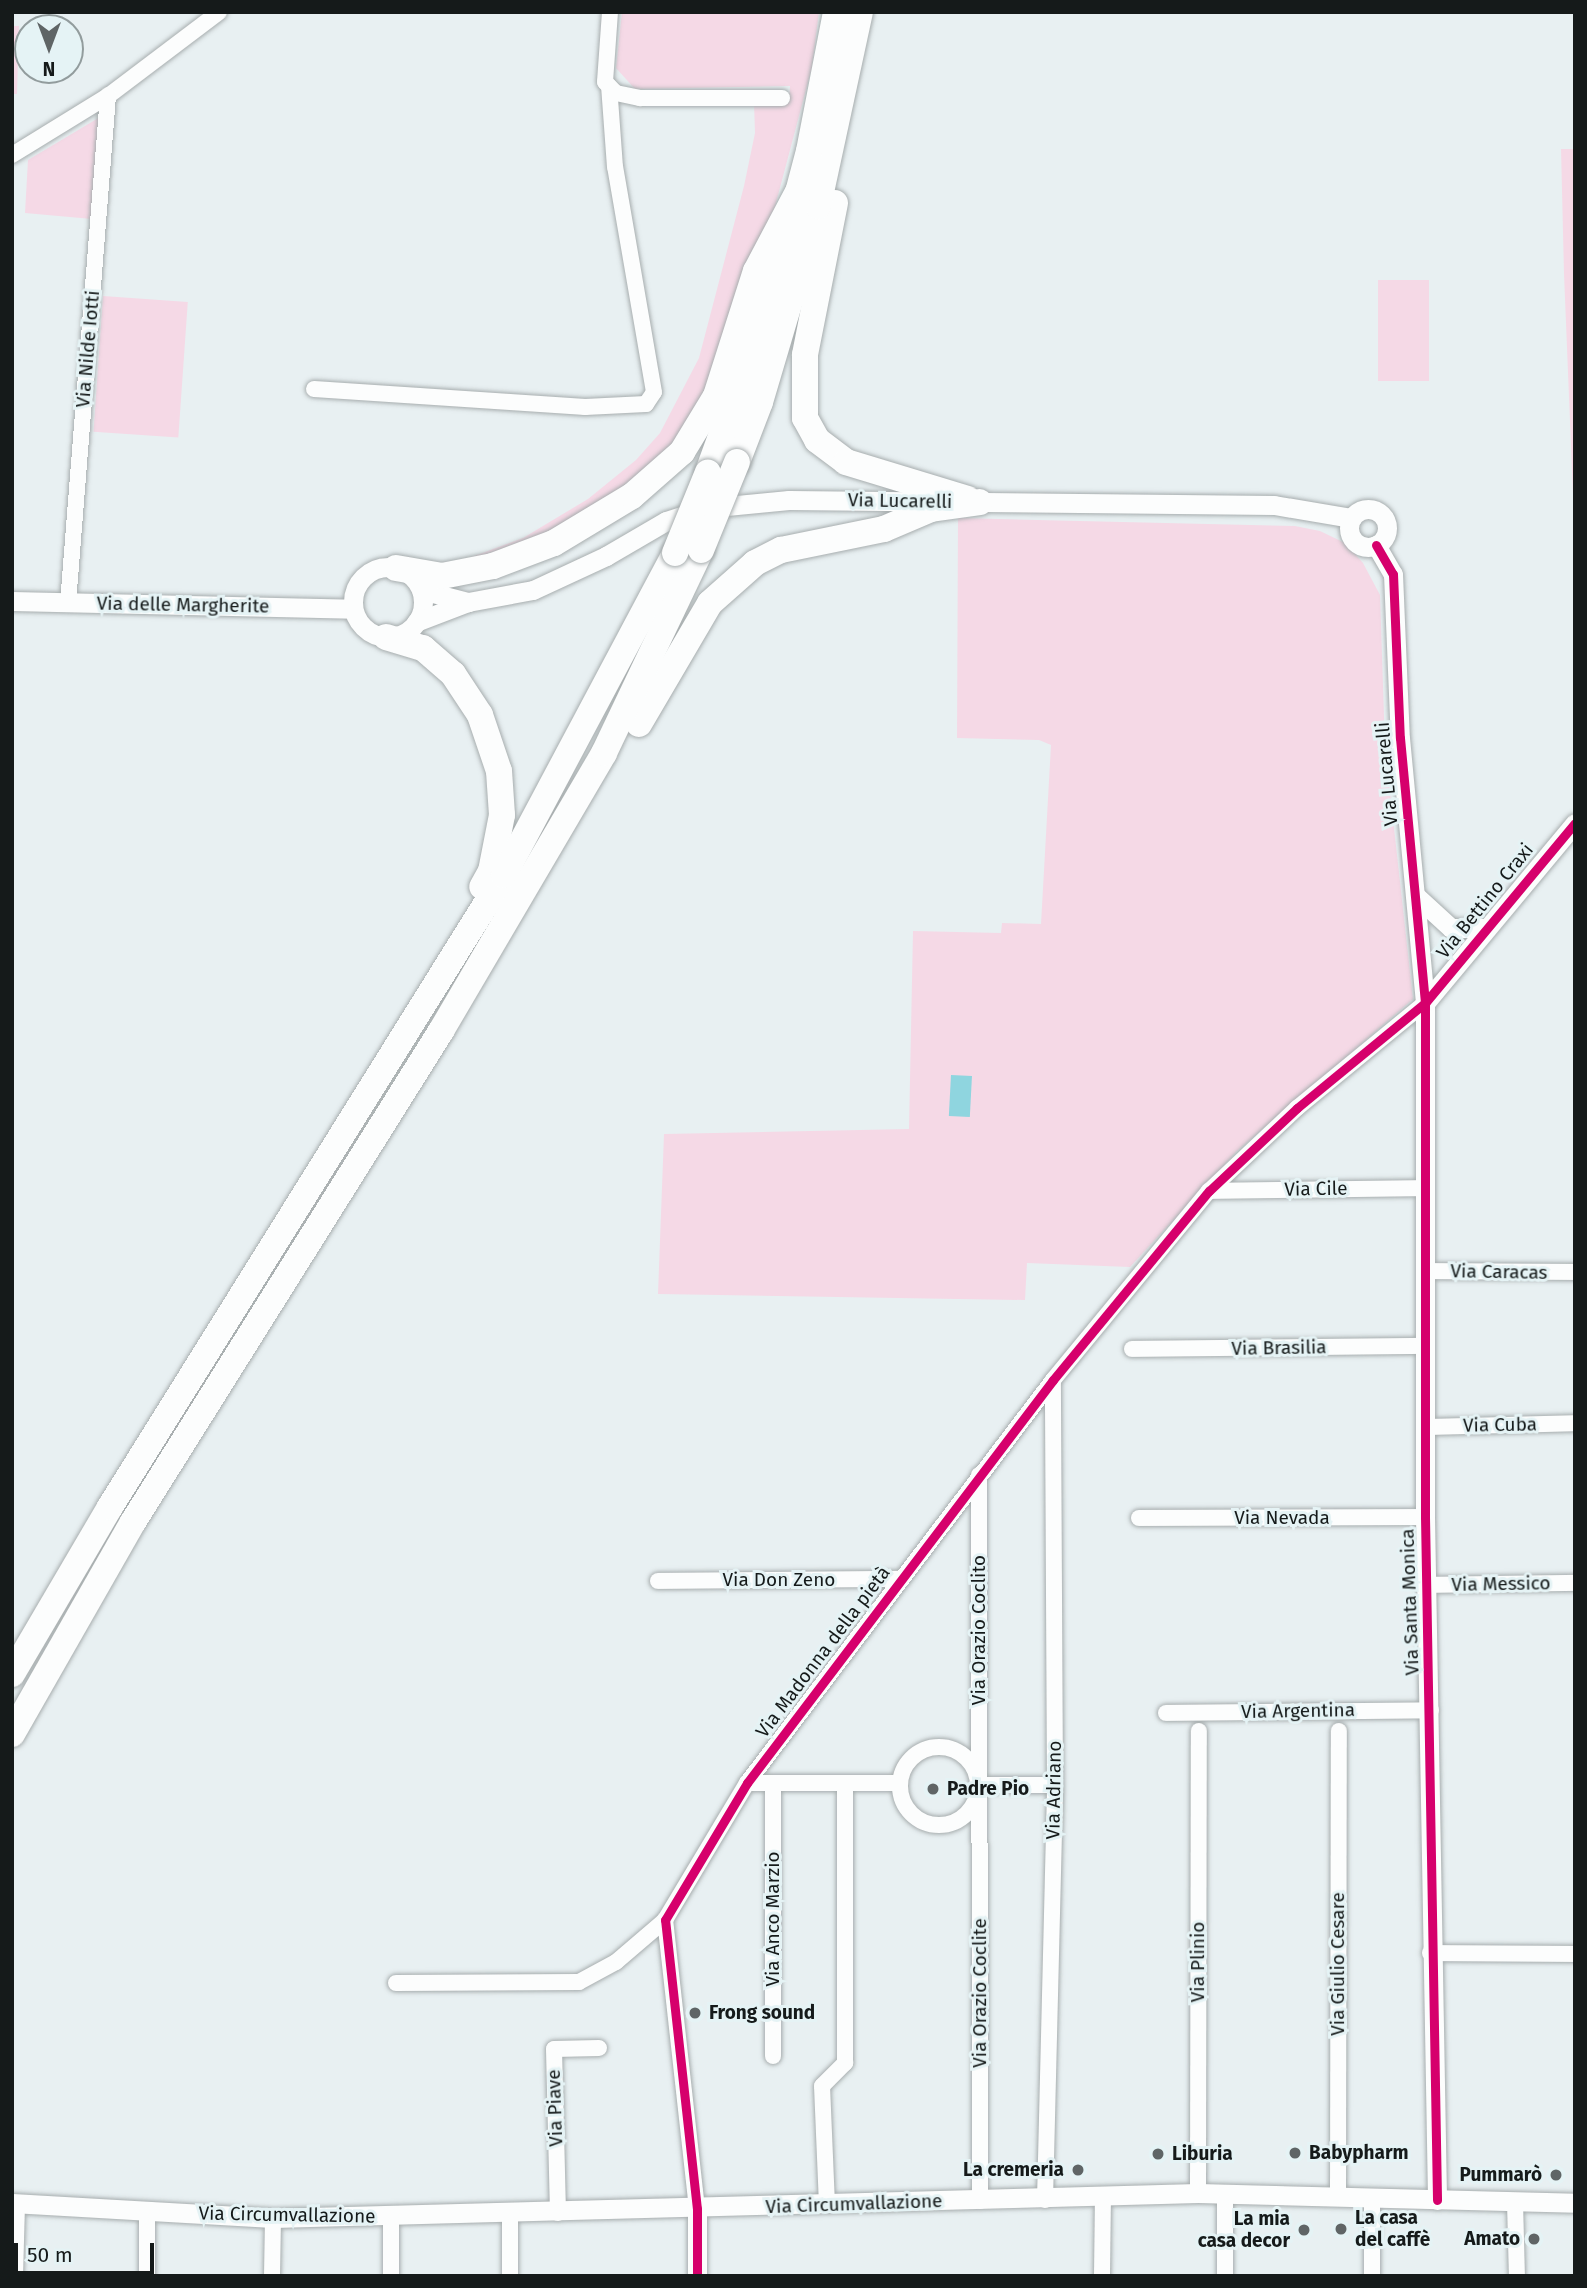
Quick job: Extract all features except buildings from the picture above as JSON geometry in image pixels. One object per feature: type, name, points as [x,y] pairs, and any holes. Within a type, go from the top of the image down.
[{"type":"highway","points":[[12,1674],[110,1507],[504,876],[675,553],[708,472],[768,306],[800,188],[836,12]]},
{"type":"highway","points":[[12,1734],[133,1522],[441,1031],[576,800],[653,658],[701,550],[761,402],[828,158],[860,12]]},
{"type":"highway","points":[[852,50],[869,12]]},
{"type":"highway","points":[[828,158],[837,190],[805,355],[805,418],[817,440],[846,462],[980,502]]},
{"type":"highway","points":[[396,568],[442,576],[493,566],[554,544],[632,496],[682,453],[716,396],[755,271],[800,188]]},
{"type":"highway","points":[[576,800],[612,773],[680,649],[731,580],[781,550],[884,528],[931,509],[980,502]]},
{"type":"highway","points":[[374,1085],[394,1035],[491,871],[502,815],[499,771],[480,715],[453,674],[423,648],[386,637]]},
{"type":"street","points":[[12,155],[108,96],[219,12]]},
{"type":"street","points":[[610,12],[605,82],[616,93],[640,98],[782,98]]},
{"type":"street","points":[[314,389],[585,407],[646,404],[654,392],[615,167],[609,86]]},
{"type":"street","name":"Via Nilde Iotti","points":[[68,603],[108,96]]},
{"type":"street","name":"Via Lucarelli","points":[[386,637],[408,631],[416,622],[468,602],[533,590],[606,556],[666,520],[706,508],[789,500],[1274,505],[1352,518],[1368,509],[1384,518],[1387,530],[1376,545],[1393,574],[1400,738],[1425,1003]]},
{"type":"street","points":[[1352,518],[1349,530],[1354,540],[1364,546],[1376,545]]},
{"type":"street","points":[[386,637],[365,628],[353,609],[353,597],[363,577],[373,570],[396,568]]},
{"type":"street","name":"Via Lucarelli","points":[[396,568],[415,580],[421,590],[468,602]]},
{"type":"street","points":[[416,622],[421,612],[421,590]]},
{"type":"street","name":"Via delle Margherite","points":[[12,601],[353,609]]},
{"type":"street","name":"Via Bettino Craxi","points":[[1425,1003],[1484,928],[1575,823]]},
{"type":"street","points":[[1416,896],[1451,928],[1484,928]]},
{"type":"street","name":"Via Santa Monica","points":[[1425,1003],[1425,1517],[1431,1710],[1430,1952],[1437,2200]]},
{"type":"street","name":"Via Madonna della pietà","points":[[665,1920],[747,1783],[1053,1380],[1209,1191],[1297,1108],[1425,1003]]},
{"type":"street","name":"Via Cile","points":[[1209,1191],[1424,1188]]},
{"type":"street","name":"Via Caracas","points":[[1424,1271],[1575,1272]]},
{"type":"street","name":"Via Brasilia","points":[[1132,1349],[1426,1346]]},
{"type":"street","name":"Via Adriano","points":[[1045,2200],[1055,1785],[1053,1380]]},
{"type":"street","name":"Via Cuba","points":[[1426,1427],[1575,1423]]},
{"type":"street","name":"Via Orazio Coclito","points":[[979,1475],[979,1785]]},
{"type":"street","name":"Via Nevada","points":[[1139,1518],[1425,1517]]},
{"type":"street","name":"Via Don Zeno","points":[[658,1581],[900,1579]]},
{"type":"street","name":"Via Messico","points":[[1428,1586],[1575,1583]]},
{"type":"street","name":"Via Argentina","points":[[1166,1713],[1431,1710]]},
{"type":"street","name":"Via Plinio","points":[[1198,2193],[1199,1731]]},
{"type":"street","name":"Via Giulio Cesare","points":[[1338,2196],[1339,1731]]},
{"type":"street","points":[[947,1747],[970,1760],[979,1785],[972,1809],[951,1824],[938,1826],[926,1823],[906,1808],[900,1783],[903,1770],[921,1751],[947,1747]]},
{"type":"street","points":[[747,1783],[900,1783]]},
{"type":"street","name":"Via Anco Marzio","points":[[773,1783],[774,2056]]},
{"type":"street","points":[[827,2205],[822,2086],[845,2063],[845,1783]]},
{"type":"street","points":[[979,1785],[1055,1785]]},
{"type":"street","name":"Via Orazio Coclite","points":[[979,1785],[980,2201]]},
{"type":"street","points":[[396,1983],[579,1982],[616,1962],[665,1920]]},
{"type":"street","points":[[665,1920],[697,2209],[697,2276]]},
{"type":"street","points":[[1430,1952],[1575,1954]]},
{"type":"street","name":"Via Piave","points":[[558,2213],[554,2049],[599,2048]]},
{"type":"street","name":"Via Circumvallazione","points":[[14,2203],[273,2218],[1045,2200],[1198,2193],[1575,2203]]},
{"type":"street","points":[[1225,2194],[1225,2276]]},
{"type":"street","points":[[1102,2276],[1103,2197]]},
{"type":"street","points":[[1372,2197],[1372,2276]]},
{"type":"street","points":[[1515,2202],[1517,2276]]},
{"type":"street","points":[[14,2203],[15,2276]]},
{"type":"street","points":[[140,2210],[148,2276]]},
{"type":"street","points":[[510,2214],[510,2276]]},
{"type":"street","points":[[391,2217],[391,2276]]},
{"type":"street","points":[[272,2276],[273,2218]]},
{"type":"shaded area","points":[[622,12],[819,12],[812,67],[773,214],[714,379],[683,435],[635,481],[535,543],[466,559],[523,538],[588,499],[636,460],[660,433],[699,358],[744,186],[755,133],[754,103],[789,103],[790,86],[635,89],[616,68]]},
{"type":"shaded area","points":[[14,26],[14,84],[17,84],[17,94],[12,94]]},
{"type":"shaded area","points":[[100,117],[92,219],[25,213],[28,160]]},
{"type":"shaded area","points":[[1561,149],[1575,149],[1573,495],[1564,274]]},
{"type":"shaded area","points":[[1378,280],[1429,280],[1429,381],[1378,381]]},
{"type":"shaded area","points":[[103,296],[188,302],[178,438],[94,432]]},
{"type":"shaded area","points":[[958,518],[1295,526],[1320,531],[1345,543],[1363,563],[1380,595],[1385,747],[1413,999],[1237,1151],[1130,1267],[1027,1263],[1025,1300],[658,1294],[664,1134],[909,1129],[913,931],[1001,933],[1002,923],[1041,924],[1051,745],[1039,740],[957,738]]},
{"type":"water","points":[[951,1075],[972,1076],[970,1117],[949,1116]]},
{"type":"cycle path","points":[[1376,545],[1393,574],[1400,738],[1425,1003],[1425,1517],[1437,2200]]},
{"type":"cycle path","points":[[697,2276],[697,2209],[665,1920],[747,1783],[1053,1380],[1209,1191],[1297,1108],[1425,1003],[1575,823]]},
{"type":"place","name":"Padre Pio","points":[[933,1789]]},
{"type":"place","name":"Frong sound","points":[[695,2013]]},
{"type":"place","name":"Babypharm","points":[[1295,2153]]},
{"type":"place","name":"Liburia","points":[[1158,2154]]},
{"type":"place","name":"La cremeria","points":[[1078,2170]]},
{"type":"place","name":"Pummarò","points":[[1556,2175]]},
{"type":"place","name":"La casa del caffè","points":[[1341,2229]]},
{"type":"place","name":"La mia casa decor","points":[[1304,2230]]},
{"type":"place","name":"Amato","points":[[1534,2239]]}]
